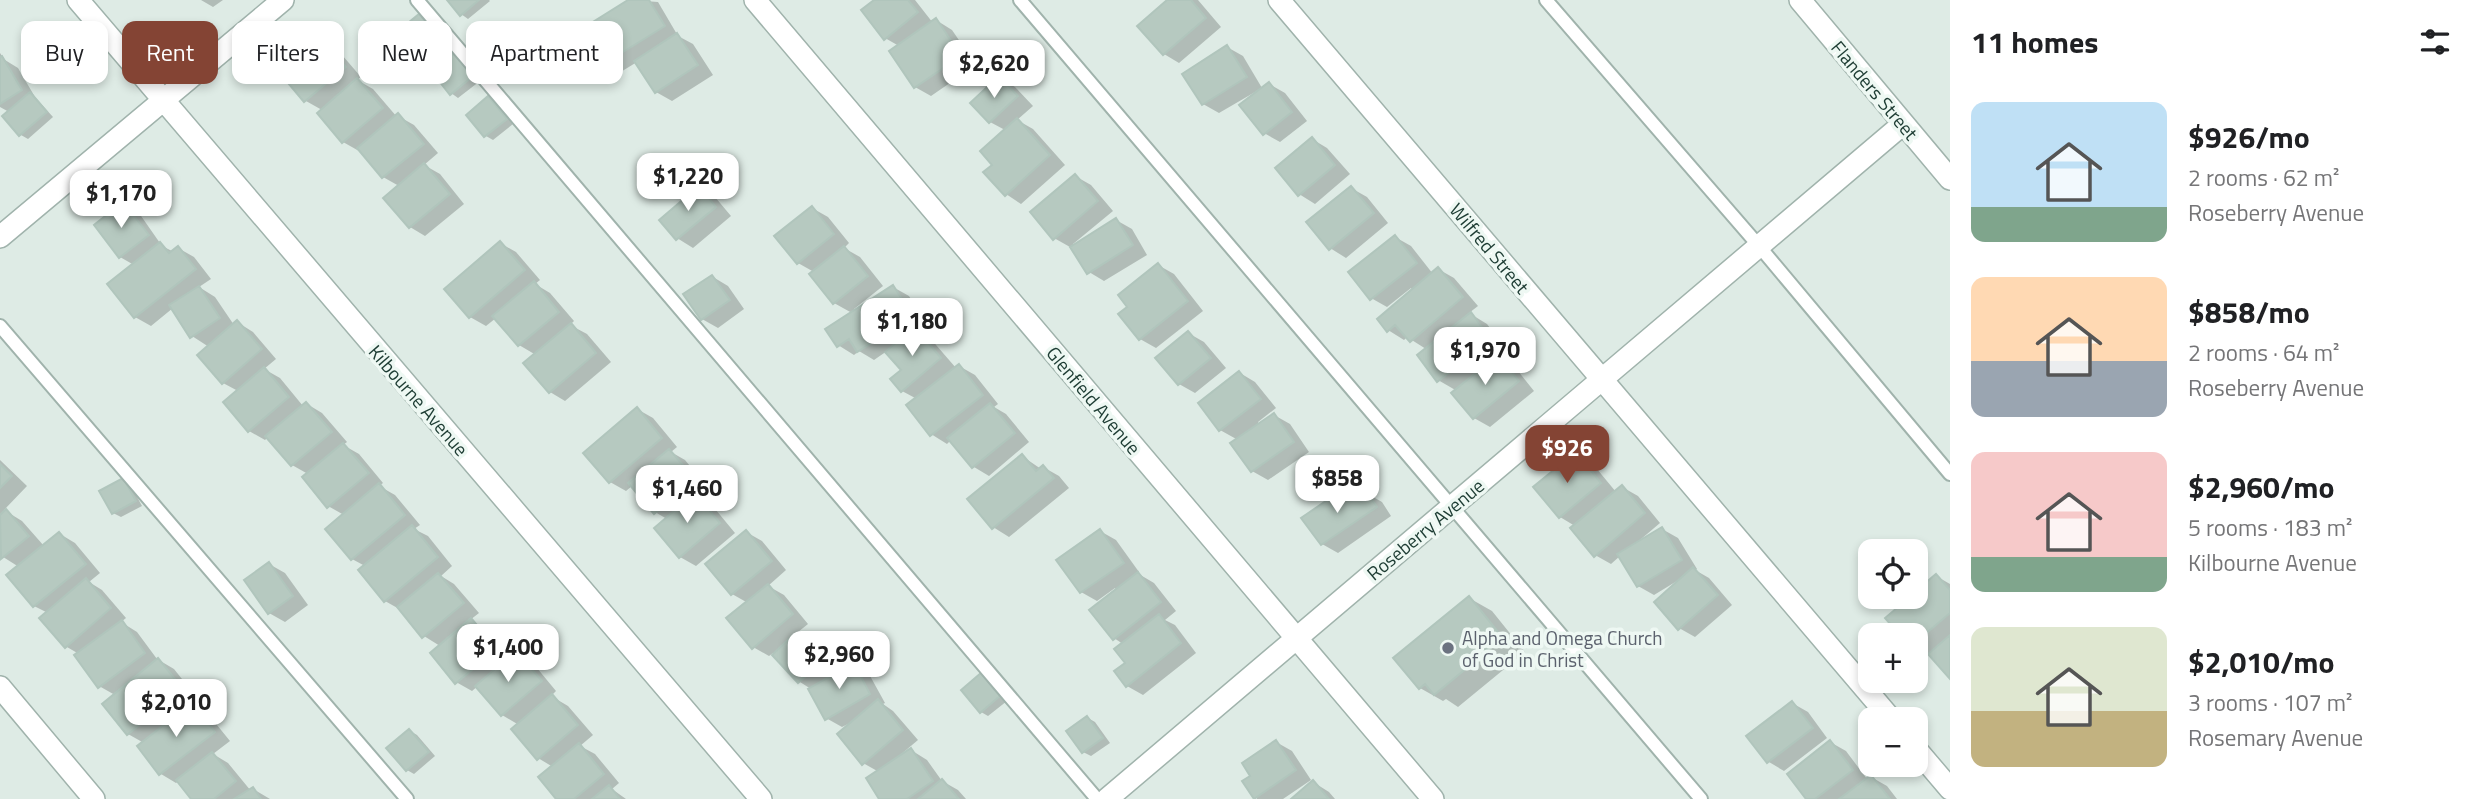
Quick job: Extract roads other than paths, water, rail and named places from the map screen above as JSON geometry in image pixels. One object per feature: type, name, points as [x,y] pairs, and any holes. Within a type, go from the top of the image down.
[{"type":"street","name":"Kilbourne Avenue","points":[[78,0],[761,799]]},
{"type":"street","points":[[0,237],[283,0]]},
{"type":"street","name":"Glenfield Avenue","points":[[755,0],[1433,799]]},
{"type":"street","name":"Wilfred Street","points":[[1279,0],[1881,707]]},
{"type":"street","name":"Flanders Street","points":[[1800,0],[1950,179]]},
{"type":"street","name":"Roseberry Avenue","points":[[1107,799],[1903,124]]},
{"type":"street","points":[[0,687],[94,799]]},
{"type":"street","points":[[1928,763],[1950,789]]},
{"type":"lane","points":[[417,0],[1097,799]]},
{"type":"lane","points":[[1020,0],[1701,799]]},
{"type":"lane","points":[[1546,0],[1759,246],[1950,474]]},
{"type":"lane","points":[[0,326],[408,799]]},
{"type":"place","name":"Alpha and Omega Church of God in Christ","points":[[1448,648]]}]
